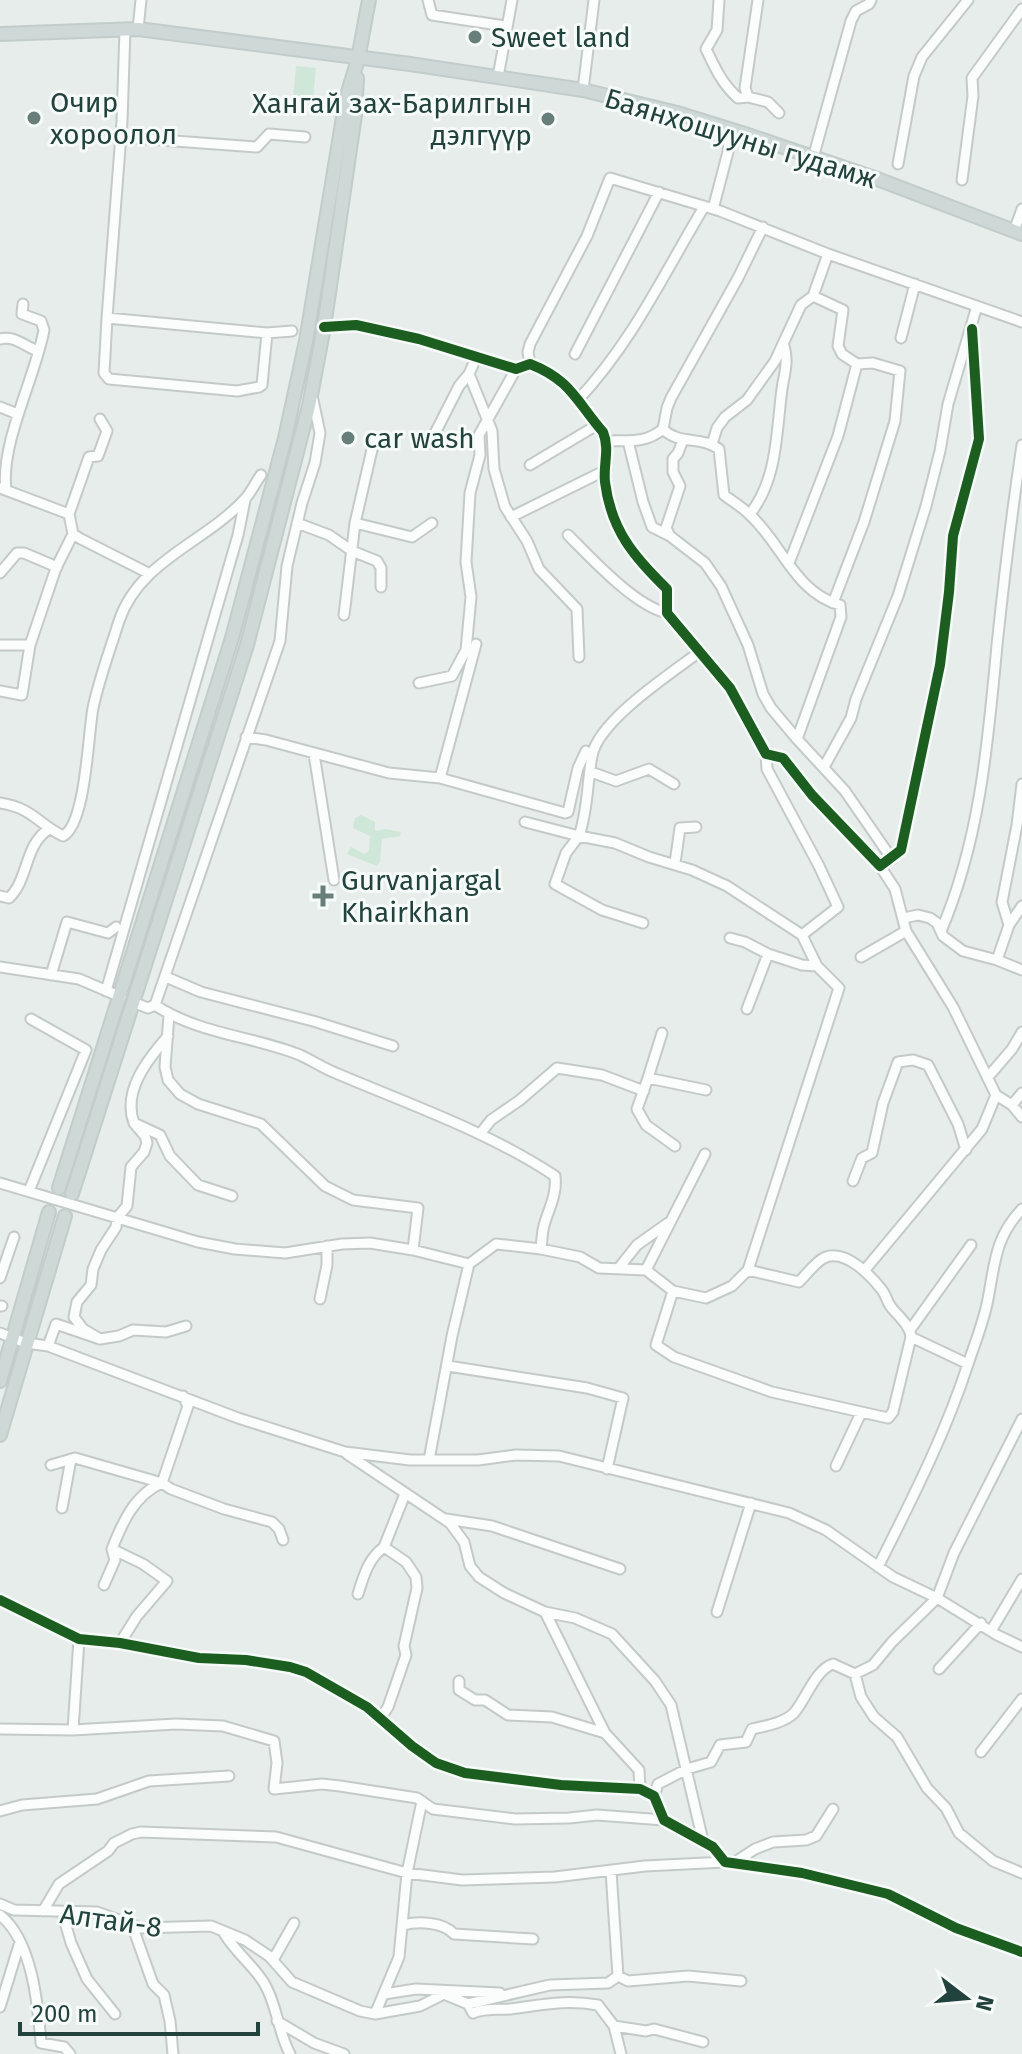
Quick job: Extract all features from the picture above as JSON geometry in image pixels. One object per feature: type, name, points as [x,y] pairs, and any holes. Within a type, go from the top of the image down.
[{"type":"main road","points":[[59,1188],[232,638],[285,438],[322,252],[346,99],[358,59],[369,0]]},
{"type":"main road","name":"Баянхошууны гудамж","points":[[0,34],[132,29],[410,64],[583,90],[677,113],[730,130],[1018,233]]},
{"type":"main road","points":[[72,1194],[247,645],[311,392],[324,327],[355,115],[358,59]]},
{"type":"main road","points":[[0,1381],[49,1212]]},
{"type":"main road","points":[[0,1435],[65,1216]]},
{"type":"street","points":[[141,0],[132,29],[120,137],[104,373],[109,379],[237,391],[262,385],[267,333]]},
{"type":"street","points":[[428,0],[432,15],[505,26]]},
{"type":"street","points":[[498,77],[512,0]]},
{"type":"street","points":[[583,90],[594,0]]},
{"type":"street","points":[[719,0],[717,30],[706,49],[718,77],[738,98],[768,102],[779,113]]},
{"type":"street","points":[[748,97],[745,88],[758,0]]},
{"type":"street","points":[[898,164],[914,76],[922,57],[968,0]]},
{"type":"street","points":[[813,158],[846,34],[856,11],[873,1]]},
{"type":"street","points":[[962,180],[973,96],[972,78],[1022,9]]},
{"type":"street","points":[[578,400],[613,361],[637,326],[709,208],[728,152],[730,130]]},
{"type":"street","points":[[120,137],[257,147],[269,134],[305,137]]},
{"type":"street","points":[[530,364],[530,344],[587,236],[610,178],[709,208],[828,254],[1022,322]]},
{"type":"street","points":[[575,354],[659,192]]},
{"type":"street","points":[[1018,233],[1022,209]]},
{"type":"street","points":[[607,441],[653,438],[663,429],[671,398],[705,340],[763,227]]},
{"type":"street","points":[[712,444],[717,428],[725,417],[755,391],[784,346],[801,305],[813,296],[828,254]]},
{"type":"street","points":[[901,338],[915,284]]},
{"type":"street","points":[[813,296],[843,310],[838,346],[842,354],[857,364],[873,363],[900,371],[895,421],[864,522],[833,603]]},
{"type":"street","points":[[23,304],[22,314],[41,321],[44,330],[8,435],[3,489],[69,514]]},
{"type":"street","points":[[824,767],[851,718],[898,596],[933,481],[958,368],[977,306]]},
{"type":"street","points":[[107,318],[267,333],[292,331]]},
{"type":"street","points":[[324,327],[356,325],[419,339],[516,369],[530,364],[553,373],[567,385],[607,441],[604,478],[623,537],[633,556],[667,589],[667,613],[730,688],[766,754],[767,769],[838,907],[802,935]]},
{"type":"street","points":[[880,866],[901,850],[940,665],[953,536],[979,439],[972,329]]},
{"type":"street","points":[[0,339],[15,339],[38,351]]},
{"type":"street","points":[[750,514],[761,500],[778,444],[786,365],[784,346]]},
{"type":"street","points":[[430,443],[476,358]]},
{"type":"street","points":[[789,563],[838,436],[857,364]]},
{"type":"street","points":[[419,683],[452,676],[466,650],[471,597],[466,562],[470,493],[480,455],[479,435],[516,369]]},
{"type":"street","points":[[469,374],[488,418],[494,442],[496,478],[505,507],[527,541],[539,569],[577,609],[579,657]]},
{"type":"street","points":[[135,1003],[148,1008],[155,1005],[280,641],[287,566],[320,433],[311,392]]},
{"type":"street","points":[[0,407],[15,413]]},
{"type":"street","points":[[0,691],[22,695],[30,645],[57,567],[73,534],[69,514],[89,457],[98,456],[107,431],[100,419]]},
{"type":"street","points":[[530,465],[597,425]]},
{"type":"street","points":[[663,429],[671,436],[712,444],[719,449],[724,495],[750,514],[800,580],[817,595],[840,605],[841,617],[797,739]]},
{"type":"street","points":[[670,536],[666,528],[680,486],[673,472],[673,459],[683,440]]},
{"type":"street","points":[[344,615],[355,523],[374,441]]},
{"type":"street","points":[[628,441],[652,527],[670,536],[705,563],[721,586],[748,645],[763,694],[771,708],[845,791],[892,859]]},
{"type":"street","points":[[941,931],[957,892],[973,838],[990,724],[1022,445]]},
{"type":"street","points":[[511,517],[606,470]]},
{"type":"street","points":[[0,803],[19,806],[33,813],[49,829],[63,836],[72,827],[85,780],[93,710],[102,674],[130,595],[167,558],[198,538],[245,500],[261,475]]},
{"type":"street","points":[[106,991],[238,535],[245,500]]},
{"type":"street","points":[[297,523],[329,535],[352,551],[380,564],[381,587]]},
{"type":"street","points":[[355,523],[412,537],[432,523]]},
{"type":"street","points":[[73,534],[150,574]]},
{"type":"street","points":[[568,535],[624,589],[657,611],[667,613]]},
{"type":"street","points":[[0,573],[17,553],[57,567]]},
{"type":"street","points":[[440,778],[476,644]]},
{"type":"street","points":[[0,645],[30,645]]},
{"type":"street","points":[[643,923],[602,910],[555,884],[566,853],[579,836],[584,822],[592,754],[611,724],[698,653]]},
{"type":"street","points":[[246,737],[389,773],[440,778],[565,813],[568,812],[578,768],[586,751]]},
{"type":"street","points":[[314,754],[334,880]]},
{"type":"street","points":[[766,754],[783,758],[812,795],[880,866],[895,889],[906,931],[953,1007],[996,1095],[1012,1105],[1022,1117]]},
{"type":"street","points":[[591,772],[616,781],[649,769],[674,784]]},
{"type":"street","points":[[1009,925],[1002,902],[1022,784]]},
{"type":"street","points":[[429,1460],[469,1264],[496,1244],[580,1257],[599,1268],[646,1270],[673,1291],[706,1298],[732,1286],[748,1270],[839,988],[817,966],[802,935],[727,886],[675,863],[649,857],[615,843],[525,822]]},
{"type":"street","points":[[675,863],[680,828],[696,827]]},
{"type":"street","points":[[0,896],[9,898],[16,891],[35,842],[49,829]]},
{"type":"street","points":[[997,960],[1009,925],[1022,906]]},
{"type":"street","points":[[904,918],[924,915],[937,923],[943,936],[963,951],[1022,970]]},
{"type":"street","points":[[51,975],[67,922],[108,933],[116,927]]},
{"type":"street","points":[[861,957],[906,931]]},
{"type":"street","points":[[730,938],[802,965],[817,966]]},
{"type":"street","points":[[747,1009],[768,954]]},
{"type":"street","points":[[0,967],[79,979],[121,997]]},
{"type":"street","points":[[166,977],[201,992],[313,1021],[393,1046]]},
{"type":"street","points":[[155,1005],[169,1015],[299,1055],[480,1134],[555,1176],[553,1207],[545,1222],[541,1249]]},
{"type":"street","points":[[169,1015],[165,1067],[168,1080],[180,1094],[198,1104],[261,1124],[325,1186],[353,1200],[418,1208],[413,1250]]},
{"type":"street","points":[[29,1191],[86,1050],[31,1019]]},
{"type":"street","points":[[988,1077],[1022,1032]]},
{"type":"street","points":[[662,1033],[637,1109],[646,1125],[675,1146]]},
{"type":"street","points":[[100,1339],[83,1329],[74,1317],[77,1302],[91,1285],[93,1269],[101,1250],[116,1227],[117,1218],[127,1206],[131,1167],[144,1152],[147,1143],[130,1111],[137,1080],[168,1036]]},
{"type":"street","points":[[853,1181],[862,1158],[872,1153],[883,1103],[898,1062],[913,1060],[928,1065],[958,1124],[966,1150]]},
{"type":"street","points":[[480,1134],[491,1120],[557,1068],[602,1075],[644,1091]]},
{"type":"street","points":[[648,1078],[706,1090]]},
{"type":"street","points":[[1012,1105],[1022,1093]]},
{"type":"street","points":[[864,1271],[982,1129],[996,1095]]},
{"type":"street","points":[[134,1123],[160,1135],[170,1156],[198,1185],[232,1196]]},
{"type":"street","points":[[646,1270],[705,1154]]},
{"type":"street","points":[[0,1183],[198,1242],[235,1249],[285,1253],[360,1243],[413,1250],[469,1264]]},
{"type":"street","points":[[878,1567],[923,1479],[968,1364],[988,1301],[993,1261],[1003,1234],[1022,1210]]},
{"type":"street","points":[[618,1269],[637,1245],[671,1222]]},
{"type":"street","points":[[0,1278],[14,1237]]},
{"type":"street","points":[[673,1291],[656,1345],[674,1357],[772,1392],[888,1418],[892,1415],[910,1334],[971,1245]]},
{"type":"street","points":[[320,1299],[327,1265],[327,1246]]},
{"type":"street","points":[[748,1270],[799,1282],[824,1257],[837,1256],[850,1261],[884,1292],[910,1334],[968,1364]]},
{"type":"street","points":[[48,1346],[56,1324],[100,1339],[133,1330],[166,1332],[186,1326]]},
{"type":"street","points":[[0,1333],[26,1343],[48,1346],[238,1418],[345,1452],[429,1460],[478,1460],[537,1454],[559,1456],[661,1484],[789,1513],[826,1530],[878,1567],[1022,1647]]},
{"type":"street","points":[[448,1366],[587,1388],[623,1398],[607,1469]]},
{"type":"street","points":[[104,1585],[115,1560],[112,1549],[123,1522],[149,1489],[162,1483],[188,1406],[183,1396]]},
{"type":"street","points":[[836,1466],[861,1413]]},
{"type":"street","points":[[855,1674],[873,1665],[937,1598],[954,1553],[1022,1419]]},
{"type":"street","points":[[345,1452],[443,1518],[459,1533],[470,1566],[479,1577],[504,1593],[545,1612],[575,1618],[612,1634],[655,1681],[671,1705],[703,1841]]},
{"type":"street","points":[[62,1508],[71,1459]]},
{"type":"street","points":[[51,1465],[71,1459],[92,1462],[162,1483],[224,1509],[272,1522],[283,1540]]},
{"type":"street","points":[[358,1594],[365,1570],[374,1554],[384,1547],[405,1494]]},
{"type":"street","points":[[717,1612],[751,1503]]},
{"type":"street","points":[[443,1518],[492,1526],[620,1569]]},
{"type":"street","points":[[380,1719],[388,1707],[406,1655],[404,1646],[417,1588],[412,1568],[384,1547]]},
{"type":"street","points":[[112,1549],[143,1564],[167,1581],[137,1616],[120,1643]]},
{"type":"street","points":[[991,1631],[1022,1579]]},
{"type":"street","points":[[0,1600],[79,1639],[120,1643],[199,1658],[246,1660],[290,1667],[333,1686],[367,1707],[436,1763],[465,1773],[561,1785],[640,1789],[654,1796],[664,1820]]},
{"type":"street","points":[[545,1612],[605,1733],[639,1770],[640,1789]]},
{"type":"street","points":[[939,1669],[981,1623]]},
{"type":"street","points":[[73,1730],[79,1639]]},
{"type":"street","points":[[654,1796],[658,1784],[687,1769],[711,1762],[720,1745],[746,1742],[752,1729],[776,1723],[793,1714],[824,1667],[833,1664],[855,1674]]},
{"type":"street","points":[[855,1674],[861,1697],[874,1717],[897,1737],[927,1788],[946,1808],[959,1833],[993,1861],[1022,1873]]},
{"type":"street","points":[[459,1681],[459,1690],[463,1694],[475,1700],[485,1700],[508,1715],[552,1717],[605,1733]]},
{"type":"street","points":[[981,1752],[1022,1699]]},
{"type":"street","points":[[0,1729],[73,1730],[176,1724],[223,1726],[274,1741],[277,1748],[274,1789],[322,1784],[417,1798],[433,1809],[515,1819],[597,1815],[664,1820],[713,1847],[730,1862]]},
{"type":"street","points":[[0,1811],[22,1805],[97,1799],[149,1781],[229,1776]]},
{"type":"street","points":[[375,2014],[399,1957],[407,1873],[422,1801]]},
{"type":"street","points":[[730,1862],[773,1842],[806,1840],[816,1836],[833,1809]]},
{"type":"street","points":[[43,1911],[59,1884],[108,1851],[114,1843],[132,1834],[276,1837],[407,1873],[462,1880],[509,1880],[692,1862],[730,1862],[802,1873],[888,1894],[956,1928],[1022,1952]]},
{"type":"street","points":[[611,1871],[618,1976]]},
{"type":"street","name":"Алтай-8","points":[[0,1904],[14,1910],[97,1912],[156,1930],[211,1926],[245,1940],[273,1960],[292,1982],[322,1997],[375,2014]]},
{"type":"street","points":[[62,1912],[71,1943],[87,1979],[115,2014]]},
{"type":"street","points":[[0,1915],[10,1923],[19,1939],[33,1977],[41,2043],[64,2047],[70,2054]]},
{"type":"street","points":[[273,1960],[294,1923]]},
{"type":"street","points":[[132,1925],[153,1984],[164,1995],[173,2054]]},
{"type":"street","points":[[403,1925],[444,1926],[454,1934],[533,1939]]},
{"type":"street","points":[[224,1933],[262,1980],[290,2054]]},
{"type":"street","points":[[0,2007],[18,1954],[19,1939]]},
{"type":"street","points":[[618,1976],[628,1981],[688,1976],[741,1981]]},
{"type":"street","points":[[375,2014],[420,2006],[444,1994],[468,2004],[550,1985],[608,1983],[618,1976]]},
{"type":"street","points":[[384,1994],[416,1989],[512,1993]]},
{"type":"street","points":[[468,2004],[473,2013],[575,2001],[598,2005],[614,2026],[621,2054]]},
{"type":"street","points":[[277,2021],[314,2043],[344,2054]]},
{"type":"street","points":[[614,2026],[646,2031],[654,2029],[703,2042]]},
{"type":"green space","points":[[296,66],[316,68],[313,100],[293,98]]},
{"type":"green space","points":[[361,815],[375,822],[375,831],[386,829],[401,832],[400,836],[382,839],[377,866],[347,854],[351,847],[364,854],[369,851],[370,836],[353,828],[355,818]]},
{"type":"cycle path","points":[[324,327],[356,325],[419,339],[516,369],[530,364],[564,384],[603,432],[606,445],[605,482],[613,514],[634,554],[667,589],[667,613],[730,688],[766,754],[783,758],[812,795],[880,866],[901,850],[940,665],[953,536],[979,439],[972,329]]},
{"type":"cycle path","points":[[0,1600],[79,1639],[120,1643],[199,1658],[246,1660],[306,1672],[367,1707],[436,1763],[465,1773],[561,1785],[640,1789],[654,1796],[664,1820],[713,1847],[725,1862],[802,1873],[888,1894],[956,1928],[1022,1952]]},
{"type":"place","name":"Sweet land","points":[[475,37]]},
{"type":"place","name":"Очир хороолол","points":[[34,118]]},
{"type":"place","name":"Хангай зах-Барилгын дэлгүүр","points":[[548,119]]},
{"type":"place","name":"car wash","points":[[348,438]]},
{"type":"place","name":"Gurvanjargal Khairkhan","points":[[323,896]]}]
